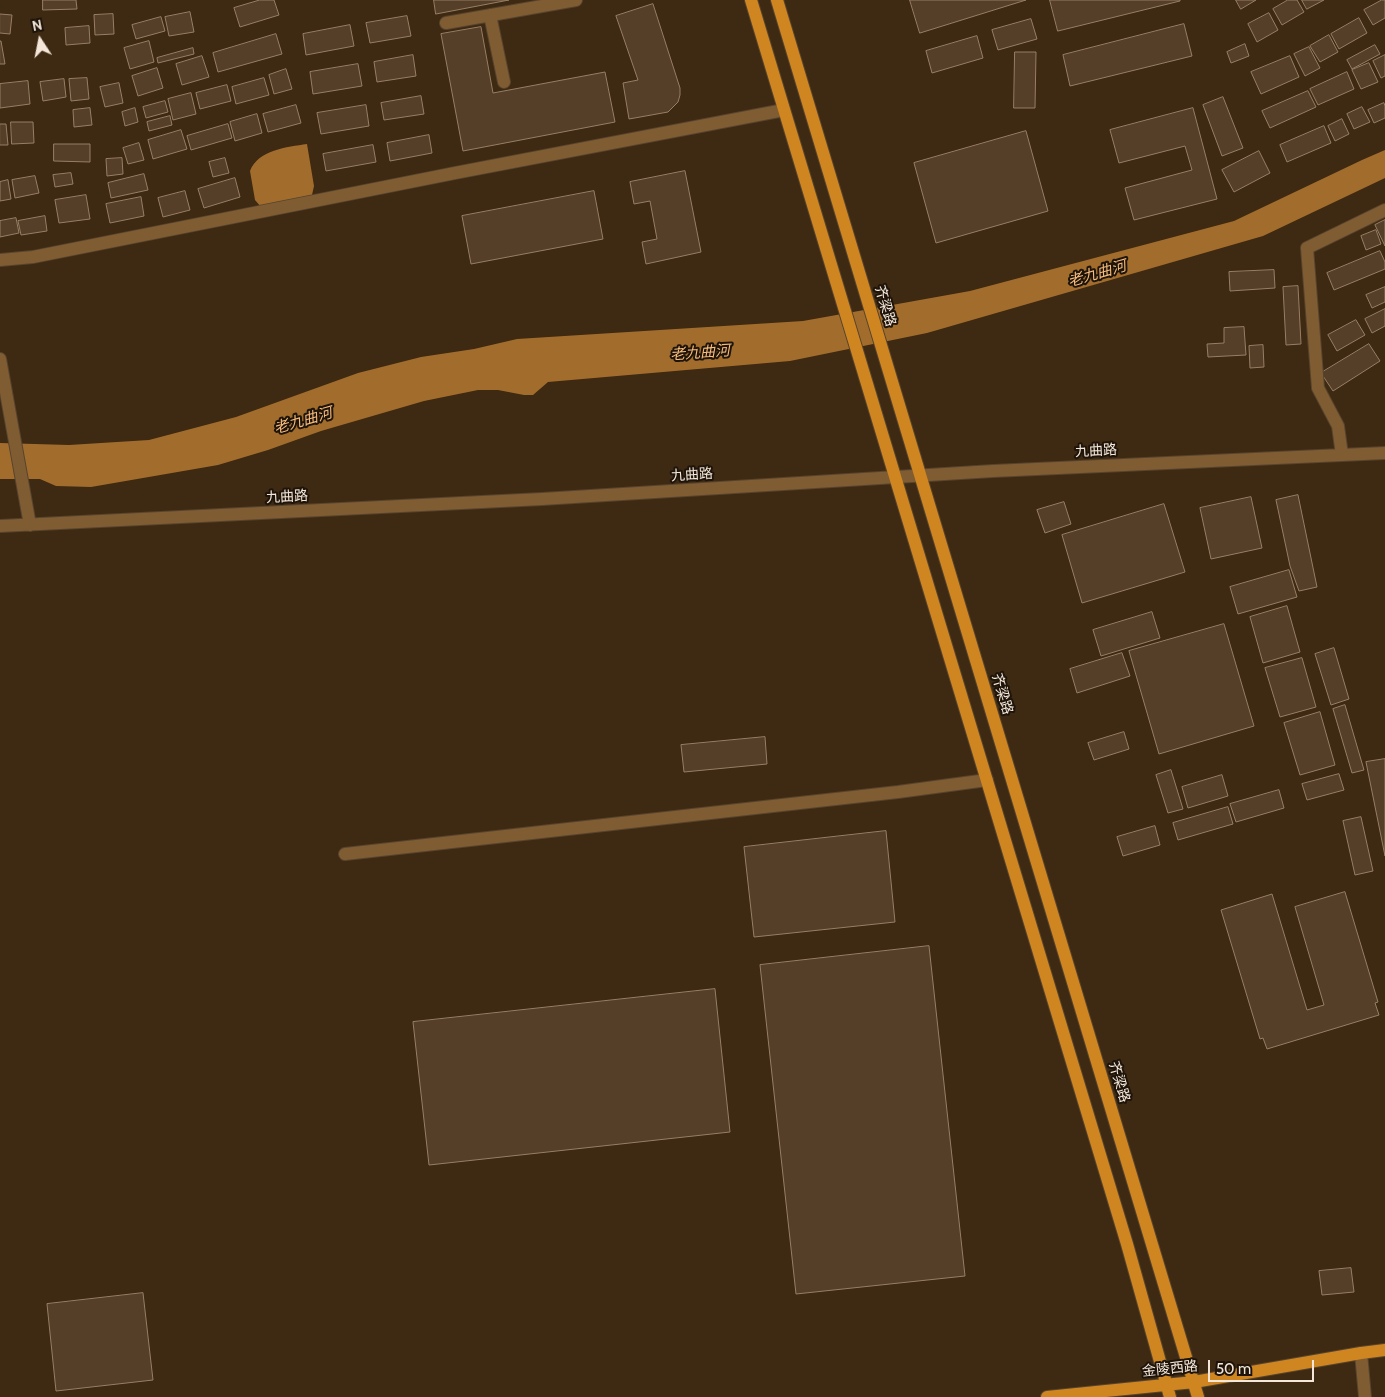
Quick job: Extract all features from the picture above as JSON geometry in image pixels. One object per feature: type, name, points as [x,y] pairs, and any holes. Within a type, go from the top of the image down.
[{"type":"main road","points":[[751,0],[1121,1225],[1168,1391]]},
{"type":"main road","name":"齐梁路","points":[[777,0],[1198,1397]]},
{"type":"main road","name":"金陵西路","points":[[1047,1397],[1168,1391],[1194,1382],[1385,1350]]},
{"type":"street","points":[[446,23],[576,0]]},
{"type":"street","points":[[490,15],[504,82]]},
{"type":"street","points":[[0,260],[33,257],[784,110]]},
{"type":"street","points":[[1342,455],[1338,426],[1318,388],[1308,248],[1385,210]]},
{"type":"street","points":[[0,359],[30,525]]},
{"type":"street","name":"九曲路","points":[[0,526],[542,499],[895,477],[1385,453]]},
{"type":"street","points":[[344,854],[898,792],[987,780]]},
{"type":"street","points":[[1361,1353],[1366,1397]]},
{"type":"water","points":[[307,144],[314,186],[312,195],[261,207],[255,200],[250,171],[254,164],[266,154]]},
{"type":"water","name":"老九曲河","points":[[1385,150],[1385,178],[1263,236],[927,333],[790,361],[548,382],[533,395],[498,390],[478,390],[424,401],[321,431],[218,465],[91,487],[56,486],[40,479],[0,479],[0,443],[69,445],[149,440],[236,417],[358,373],[421,357],[474,349],[517,339],[803,321],[970,291],[1234,221]]},
{"type":"building","points":[[43,0],[76,0],[77,9],[43,10]]},
{"type":"building","points":[[260,0],[274,0],[279,15],[240,27],[234,8]]},
{"type":"building","points":[[434,0],[509,0],[436,14]]},
{"type":"building","points":[[910,0],[1026,0],[920,33]]},
{"type":"building","points":[[1050,0],[1180,0],[1180,1],[1058,31]]},
{"type":"building","points":[[1236,0],[1256,0],[1241,9]]},
{"type":"building","points":[[1288,0],[1297,0],[1304,12],[1282,25],[1273,9]]},
{"type":"building","points":[[1302,0],[1324,0],[1307,9]]},
{"type":"building","points":[[1385,0],[1385,18],[1373,25],[1364,10]]},
{"type":"building","points":[[653,4],[680,88],[680,95],[678,102],[668,112],[629,119],[623,83],[638,80],[616,16]]},
{"type":"building","points":[[190,12],[194,32],[169,36],[165,17]]},
{"type":"building","points":[[1269,13],[1278,30],[1257,42],[1248,24]]},
{"type":"building","points":[[0,14],[12,15],[10,34],[0,33]]},
{"type":"building","points":[[113,14],[114,34],[95,35],[94,15]]},
{"type":"building","points":[[407,16],[411,36],[370,43],[366,23]]},
{"type":"building","points":[[161,17],[165,31],[136,39],[132,25]]},
{"type":"building","points":[[1359,18],[1367,33],[1339,49],[1331,34]]},
{"type":"building","points":[[1031,19],[1037,39],[998,50],[992,30]]},
{"type":"building","points":[[1184,24],[1192,56],[1070,86],[1063,55]]},
{"type":"building","points":[[350,25],[354,46],[306,55],[303,34]]},
{"type":"building","points":[[89,26],[90,43],[66,45],[65,28]]},
{"type":"building","points":[[481,27],[493,93],[605,72],[615,122],[463,151],[441,34]]},
{"type":"building","points":[[276,34],[282,54],[218,72],[213,53]]},
{"type":"building","points":[[1329,35],[1338,52],[1320,62],[1310,46]]},
{"type":"building","points":[[977,36],[983,58],[932,73],[926,51]]},
{"type":"building","points":[[1,41],[5,64],[0,64]]},
{"type":"building","points":[[149,41],[154,62],[130,69],[124,48]]},
{"type":"building","points":[[1245,44],[1249,56],[1231,63],[1227,52]]},
{"type":"building","points":[[1375,45],[1380,54],[1352,69],[1347,60]]},
{"type":"building","points":[[1309,47],[1320,68],[1305,76],[1294,54]]},
{"type":"building","points":[[193,48],[194,54],[158,63],[157,58]]},
{"type":"building","points":[[1015,52],[1036,52],[1035,108],[1014,108]]},
{"type":"building","points":[[413,55],[416,76],[377,82],[374,62]]},
{"type":"building","points":[[1385,55],[1385,76],[1381,78],[1373,61]]},
{"type":"building","points":[[202,56],[209,77],[182,85],[176,64]]},
{"type":"building","points":[[1290,56],[1299,77],[1261,94],[1251,72]]},
{"type":"building","points":[[1369,63],[1378,82],[1361,89],[1352,70]]},
{"type":"building","points":[[358,64],[362,86],[313,94],[310,72]]},
{"type":"building","points":[[157,68],[163,88],[138,96],[132,76]]},
{"type":"building","points":[[286,69],[292,89],[274,94],[269,75]]},
{"type":"building","points":[[1347,72],[1354,89],[1318,105],[1310,89]]},
{"type":"building","points":[[87,78],[89,99],[71,101],[69,79]]},
{"type":"building","points":[[264,78],[269,95],[236,104],[232,87]]},
{"type":"building","points":[[64,79],[66,97],[43,101],[40,82]]},
{"type":"building","points":[[28,81],[30,104],[0,108],[0,84]]},
{"type":"building","points":[[119,83],[123,103],[105,107],[100,87]]},
{"type":"building","points":[[227,85],[231,101],[200,109],[196,93]]},
{"type":"building","points":[[1308,91],[1316,107],[1270,128],[1262,111]]},
{"type":"building","points":[[191,93],[196,114],[173,120],[168,99]]},
{"type":"building","points":[[421,96],[424,114],[384,120],[381,103]]},
{"type":"building","points":[[1223,97],[1243,148],[1222,156],[1203,105]]},
{"type":"building","points":[[165,101],[168,112],[146,118],[143,107]]},
{"type":"building","points":[[1384,103],[1385,118],[1374,123],[1368,110]]},
{"type":"building","points":[[296,105],[301,123],[268,132],[263,114]]},
{"type":"building","points":[[366,105],[369,126],[321,134],[317,113]]},
{"type":"building","points":[[1362,107],[1370,122],[1354,129],[1347,114]]},
{"type":"building","points":[[90,108],[92,125],[74,127],[73,110]]},
{"type":"building","points":[[135,108],[138,122],[125,126],[122,112]]},
{"type":"building","points":[[1193,108],[1217,199],[1134,220],[1125,188],[1192,170],[1185,146],[1119,163],[1110,130]]},
{"type":"building","points":[[257,114],[262,133],[235,141],[230,122]]},
{"type":"building","points":[[170,116],[172,125],[149,131],[147,122]]},
{"type":"building","points":[[1342,119],[1349,134],[1335,141],[1328,126]]},
{"type":"building","points":[[11,122],[33,122],[34,143],[12,144]]},
{"type":"building","points":[[0,124],[6,124],[8,145],[0,145]]},
{"type":"building","points":[[228,124],[232,138],[191,150],[187,136]]},
{"type":"building","points":[[1324,126],[1331,143],[1287,162],[1280,145]]},
{"type":"building","points":[[181,130],[187,149],[153,159],[148,140]]},
{"type":"building","points":[[1026,131],[1048,211],[936,243],[914,163]]},
{"type":"building","points":[[429,135],[432,153],[390,161],[387,143]]},
{"type":"building","points":[[139,143],[144,160],[128,164],[123,148]]},
{"type":"building","points":[[54,144],[90,144],[90,162],[54,161]]},
{"type":"building","points":[[373,145],[376,162],[326,171],[323,154]]},
{"type":"building","points":[[1259,151],[1270,173],[1234,192],[1222,170]]},
{"type":"building","points":[[122,158],[123,174],[107,176],[106,159]]},
{"type":"building","points":[[225,158],[229,173],[213,177],[209,162]]},
{"type":"building","points":[[685,171],[701,252],[646,264],[642,242],[657,239],[650,201],[634,204],[630,182]]},
{"type":"building","points":[[71,173],[73,184],[55,187],[53,175]]},
{"type":"building","points":[[144,174],[148,190],[111,198],[108,183]]},
{"type":"building","points":[[35,176],[39,193],[15,198],[12,180]]},
{"type":"building","points":[[235,178],[240,197],[204,208],[198,189]]},
{"type":"building","points":[[8,180],[11,199],[0,201],[0,182]]},
{"type":"building","points":[[185,191],[190,210],[163,217],[158,198]]},
{"type":"building","points":[[594,191],[603,239],[471,264],[462,216]]},
{"type":"building","points":[[86,195],[90,219],[59,223],[55,200]]},
{"type":"building","points":[[141,197],[144,216],[110,223],[106,204]]},
{"type":"building","points":[[45,216],[47,231],[21,235],[18,221]]},
{"type":"building","points":[[16,218],[19,233],[0,237],[0,221]]},
{"type":"building","points":[[1385,220],[1385,246],[1375,225]]},
{"type":"building","points":[[1376,230],[1381,244],[1366,250],[1361,236]]},
{"type":"building","points":[[1380,251],[1385,262],[1385,269],[1334,290],[1327,273]]},
{"type":"building","points":[[1274,270],[1275,288],[1230,291],[1229,272]]},
{"type":"building","points":[[1298,286],[1301,344],[1286,345],[1283,287]]},
{"type":"building","points":[[1385,287],[1385,302],[1372,308],[1366,295]]},
{"type":"building","points":[[1385,309],[1385,326],[1372,333],[1365,319]]},
{"type":"building","points":[[1356,320],[1365,335],[1337,351],[1328,335]]},
{"type":"building","points":[[1244,327],[1246,355],[1208,357],[1207,344],[1224,343],[1224,328]]},
{"type":"building","points":[[1369,344],[1380,361],[1333,391],[1321,373]]},
{"type":"building","points":[[1263,345],[1264,367],[1250,368],[1249,346]]},
{"type":"building","points":[[1298,495],[1317,587],[1299,591],[1290,566],[1276,500]]},
{"type":"building","points":[[1251,497],[1262,548],[1211,559],[1200,508]]},
{"type":"building","points":[[1064,502],[1071,524],[1045,533],[1037,510]]},
{"type":"building","points":[[1164,504],[1185,572],[1082,603],[1062,535]]},
{"type":"building","points":[[1289,570],[1297,597],[1238,614],[1230,587]]},
{"type":"building","points":[[1287,606],[1300,652],[1263,663],[1250,617]]},
{"type":"building","points":[[1152,612],[1160,638],[1101,656],[1093,630]]},
{"type":"building","points":[[1224,624],[1254,726],[1159,754],[1129,651]]},
{"type":"building","points":[[1334,648],[1349,699],[1331,705],[1315,654]]},
{"type":"building","points":[[1122,653],[1130,676],[1077,693],[1070,669]]},
{"type":"building","points":[[1302,658],[1316,707],[1280,717],[1265,668]]},
{"type":"building","points":[[1345,705],[1364,770],[1352,773],[1333,709]]},
{"type":"building","points":[[1320,712],[1335,765],[1300,775],[1284,723]]},
{"type":"building","points":[[1124,732],[1129,749],[1094,760],[1088,743]]},
{"type":"building","points":[[765,737],[767,764],[684,772],[681,745]]},
{"type":"building","points":[[1385,759],[1385,856],[1366,762]]},
{"type":"building","points":[[1171,770],[1183,809],[1168,813],[1156,775]]},
{"type":"building","points":[[1339,774],[1344,790],[1307,800],[1302,784]]},
{"type":"building","points":[[1222,775],[1228,796],[1188,808],[1182,787]]},
{"type":"building","points":[[1279,790],[1284,808],[1236,822],[1230,804]]},
{"type":"building","points":[[1228,807],[1233,824],[1178,840],[1173,823]]},
{"type":"building","points":[[1361,817],[1373,871],[1355,875],[1343,821]]},
{"type":"building","points":[[1155,826],[1160,845],[1123,856],[1117,837]]},
{"type":"building","points":[[886,831],[895,922],[754,937],[744,847]]},
{"type":"building","points":[[1345,892],[1378,1002],[1375,1003],[1379,1015],[1267,1049],[1263,1038],[1260,1039],[1221,910],[1272,894],[1307,1010],[1324,1005],[1295,907]]},
{"type":"building","points":[[929,946],[965,1276],[796,1294],[760,965]]},
{"type":"building","points":[[715,989],[730,1132],[429,1165],[413,1022]]},
{"type":"building","points":[[1351,1268],[1354,1292],[1322,1295],[1319,1271]]},
{"type":"building","points":[[143,1293],[153,1380],[56,1391],[47,1304]]}]
